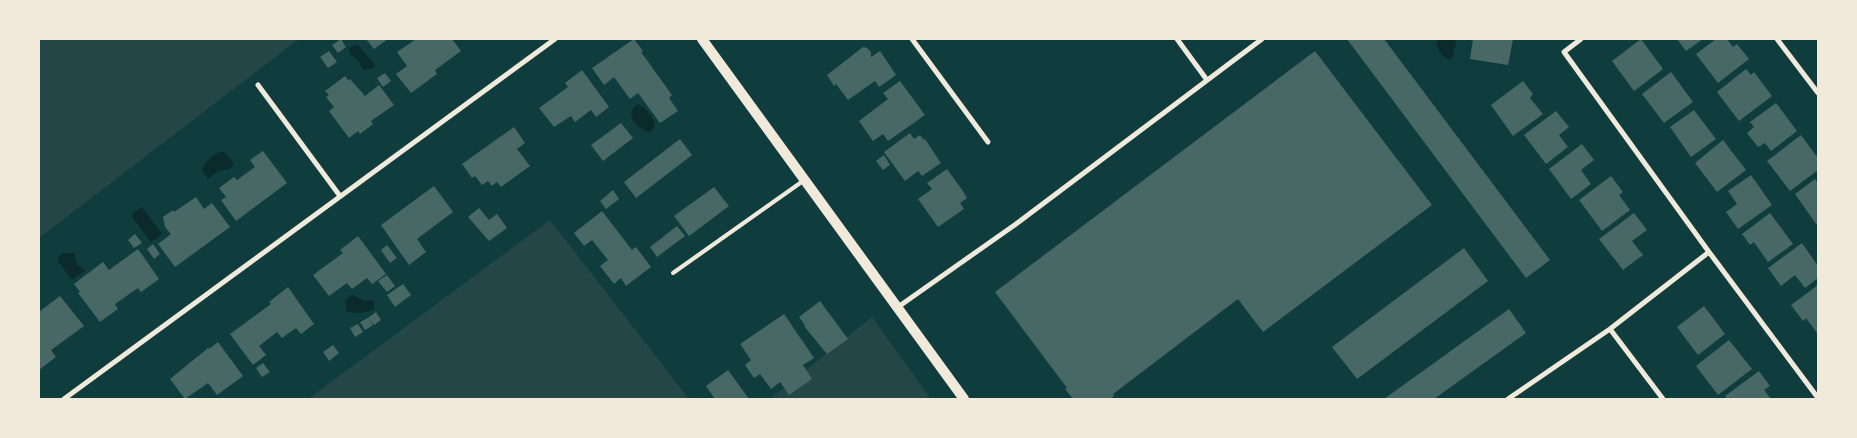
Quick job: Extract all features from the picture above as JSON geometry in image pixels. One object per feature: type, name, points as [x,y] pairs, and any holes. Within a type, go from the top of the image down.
[{"type":"main road","points":[[702,39],[964,399]]},
{"type":"street","points":[[64,399],[555,39]]},
{"type":"street","points":[[912,39],[988,142]]},
{"type":"street","points":[[1177,39],[1207,80]]},
{"type":"street","points":[[898,307],[1016,224],[1262,39]]},
{"type":"street","points":[[1581,39],[1564,52],[1708,252],[1818,398]]},
{"type":"street","points":[[1777,39],[1818,93]]},
{"type":"street","points":[[258,85],[340,196]]},
{"type":"street","points":[[1508,399],[1610,329],[1708,252]]},
{"type":"street","points":[[1610,329],[1663,399]]},
{"type":"lane","points":[[673,273],[805,180]]},
{"type":"shaded area","points":[[39,39],[299,39],[39,238]]},
{"type":"shaded area","points":[[1438,39],[1455,39],[1456,47],[1453,51],[1454,55],[1450,60],[1443,56],[1436,46]]},
{"type":"shaded area","points":[[355,45],[360,47],[375,65],[373,68],[363,70],[359,61],[350,54],[349,48]]},
{"type":"shaded area","points":[[637,104],[646,110],[653,119],[655,126],[650,132],[634,122],[631,111]]},
{"type":"shaded area","points":[[220,152],[225,152],[234,163],[230,169],[218,171],[208,179],[202,170],[203,167],[209,159]]},
{"type":"shaded area","points":[[142,207],[162,234],[151,242],[131,215]]},
{"type":"shaded area","points":[[550,220],[689,399],[308,399]]},
{"type":"shaded area","points":[[62,253],[74,253],[77,265],[85,271],[72,280],[58,261]]},
{"type":"shaded area","points":[[352,295],[363,300],[374,301],[374,310],[361,313],[347,312],[345,300]]},
{"type":"shaded area","points":[[872,317],[931,399],[770,399]]},
{"type":"building","points":[[341,39],[346,47],[338,53],[332,45]]},
{"type":"building","points":[[366,39],[388,39],[374,49]]},
{"type":"building","points":[[416,39],[452,39],[461,51],[435,70],[437,74],[411,93],[396,74],[407,66],[397,52]]},
{"type":"building","points":[[634,39],[643,51],[641,52],[672,95],[669,98],[678,111],[660,123],[638,93],[630,99],[614,77],[604,85],[592,68]]},
{"type":"building","points":[[1347,39],[1384,39],[1550,260],[1526,278]]},
{"type":"building","points":[[1473,39],[1513,39],[1508,65],[1470,59]]},
{"type":"building","points":[[1641,39],[1663,69],[1634,91],[1612,61]]},
{"type":"building","points":[[1677,39],[1703,39],[1686,51]]},
{"type":"building","points":[[1716,39],[1727,39],[1733,47],[1737,44],[1749,59],[1718,83],[1696,54]]},
{"type":"building","points":[[863,47],[871,52],[871,57],[880,51],[896,75],[879,87],[875,81],[848,100],[836,84],[834,86],[827,75]]},
{"type":"building","points":[[329,51],[337,62],[328,68],[320,57]]},
{"type":"building","points":[[1315,51],[1432,205],[1263,332],[1238,299],[1113,394],[1114,396],[1110,399],[1073,399],[1065,389],[1067,388],[995,292]]},
{"type":"building","points":[[1746,69],[1751,75],[1754,72],[1772,96],[1739,121],[1717,92]]},
{"type":"building","points":[[582,70],[609,107],[596,117],[591,110],[575,122],[571,116],[554,127],[539,108],[568,87],[565,83]]},
{"type":"building","points":[[1671,72],[1693,102],[1664,123],[1642,94]]},
{"type":"building","points":[[385,73],[391,81],[383,87],[377,78]]},
{"type":"building","points":[[345,76],[365,96],[379,85],[394,105],[371,121],[373,124],[360,134],[358,131],[349,138],[329,111],[334,107],[326,97],[329,95],[325,91]]},
{"type":"building","points":[[900,81],[925,115],[888,141],[883,134],[873,141],[859,121],[888,99],[883,93]]},
{"type":"building","points":[[1523,81],[1533,94],[1530,98],[1543,114],[1513,136],[1491,105]]},
{"type":"building","points":[[1776,103],[1797,131],[1771,151],[1765,143],[1758,147],[1747,133],[1754,127],[1750,122]]},
{"type":"building","points":[[1694,110],[1716,139],[1691,157],[1670,127]]},
{"type":"building","points":[[1556,111],[1569,127],[1559,135],[1568,147],[1546,164],[1524,135]]},
{"type":"building","points":[[621,123],[633,138],[603,161],[591,145]]},
{"type":"building","points":[[514,127],[525,143],[517,149],[530,166],[501,187],[497,182],[492,186],[488,181],[482,185],[475,176],[472,178],[462,164]]},
{"type":"building","points":[[910,133],[914,139],[920,135],[925,139],[941,163],[922,176],[918,171],[905,181],[884,152]]},
{"type":"building","points":[[1801,135],[1818,158],[1818,170],[1790,191],[1767,161]]},
{"type":"building","points":[[680,139],[692,155],[636,198],[624,182]]},
{"type":"building","points":[[1723,140],[1746,170],[1717,192],[1695,163]]},
{"type":"building","points":[[1582,144],[1594,160],[1581,170],[1591,184],[1571,199],[1549,169]]},
{"type":"building","points":[[263,151],[287,183],[236,221],[221,200],[226,197],[219,188],[234,177],[237,180],[255,167],[250,160]]},
{"type":"building","points":[[884,155],[890,165],[883,170],[876,161]]},
{"type":"building","points":[[947,169],[967,198],[960,203],[964,209],[938,227],[918,199],[932,189],[927,183]]},
{"type":"building","points":[[1751,175],[1772,205],[1738,229],[1726,212],[1737,204],[1728,191]]},
{"type":"building","points":[[1611,176],[1623,192],[1619,195],[1630,210],[1602,231],[1579,200]]},
{"type":"building","points":[[1815,179],[1818,184],[1818,223],[1816,224],[1795,194]]},
{"type":"building","points":[[434,186],[453,212],[417,239],[426,252],[409,265],[381,225]]},
{"type":"building","points":[[714,187],[729,206],[689,236],[674,216]]},
{"type":"building","points":[[613,190],[619,199],[606,209],[600,201]]},
{"type":"building","points":[[196,197],[204,209],[212,203],[230,227],[175,267],[158,244],[171,234],[165,227],[163,217]]},
{"type":"building","points":[[479,208],[489,220],[497,214],[507,228],[489,241],[468,217]]},
{"type":"building","points":[[602,211],[632,250],[636,247],[651,267],[626,286],[621,278],[614,284],[600,266],[608,260],[592,240],[584,246],[574,233]]},
{"type":"building","points":[[1634,213],[1647,230],[1632,241],[1643,255],[1623,270],[1599,239]]},
{"type":"building","points":[[1770,213],[1793,244],[1768,262],[1754,242],[1750,245],[1742,234]]},
{"type":"building","points":[[677,226],[685,236],[657,257],[650,247]]},
{"type":"building","points":[[135,234],[142,243],[134,248],[128,240]]},
{"type":"building","points":[[358,236],[386,274],[372,284],[367,278],[352,289],[347,283],[329,296],[313,275],[343,253],[340,250]]},
{"type":"building","points":[[1802,243],[1818,266],[1818,278],[1805,288],[1795,275],[1781,286],[1768,268]]},
{"type":"building","points":[[153,244],[160,254],[154,259],[147,249]]},
{"type":"building","points":[[387,245],[397,258],[390,263],[381,250]]},
{"type":"building","points":[[1464,248],[1488,281],[1357,379],[1332,347]]},
{"type":"building","points":[[138,249],[159,279],[141,292],[138,288],[115,304],[118,309],[100,322],[78,293],[80,292],[74,284],[103,262],[109,270]]},
{"type":"building","points":[[387,275],[395,286],[387,292],[378,281]]},
{"type":"building","points":[[403,284],[411,295],[395,307],[387,295]]},
{"type":"building","points":[[1818,285],[1817,333],[1806,318],[1803,321],[1791,305]]},
{"type":"building","points":[[288,287],[314,324],[301,334],[296,328],[282,338],[277,332],[259,346],[266,355],[253,365],[230,334],[271,304],[269,302]]},
{"type":"building","points":[[60,296],[84,326],[51,350],[56,357],[39,370],[39,312]]},
{"type":"building","points":[[820,301],[848,339],[827,354],[799,317]]},
{"type":"building","points":[[1704,306],[1725,334],[1698,355],[1677,327]]},
{"type":"building","points":[[1509,309],[1526,333],[1434,399],[1384,399]]},
{"type":"building","points":[[376,312],[381,320],[374,325],[368,318]]},
{"type":"building","points":[[784,314],[814,358],[803,365],[812,379],[789,395],[780,382],[771,389],[760,374],[754,378],[745,365],[751,360],[740,344]]},
{"type":"building","points":[[368,318],[373,325],[365,330],[360,322]]},
{"type":"building","points":[[358,324],[363,332],[355,337],[350,328]]},
{"type":"building","points":[[1729,340],[1752,369],[1718,395],[1696,366]]},
{"type":"building","points":[[218,342],[243,376],[217,395],[208,383],[185,399],[170,379]]},
{"type":"building","points":[[333,345],[339,353],[329,361],[323,352]]},
{"type":"building","points":[[263,363],[270,372],[262,377],[256,368]]},
{"type":"building","points":[[728,370],[749,399],[715,399],[706,386]]},
{"type":"building","points":[[1759,371],[1770,386],[1764,390],[1771,399],[1727,399],[1725,396]]}]
